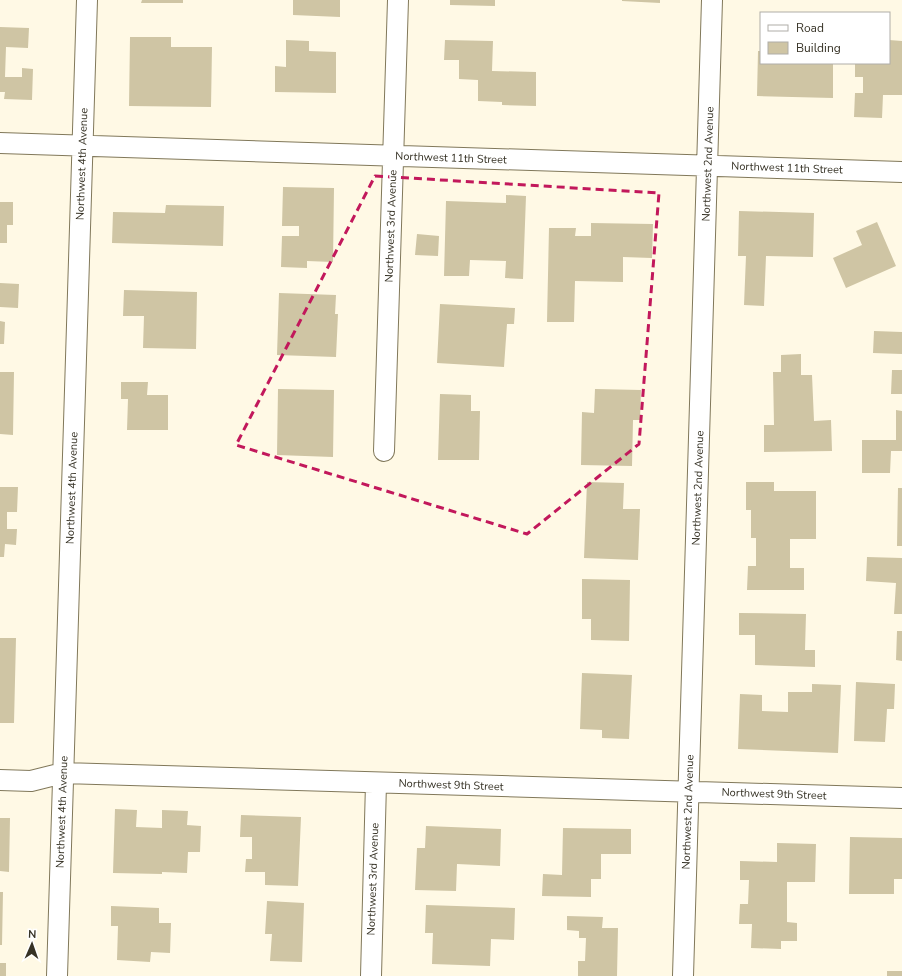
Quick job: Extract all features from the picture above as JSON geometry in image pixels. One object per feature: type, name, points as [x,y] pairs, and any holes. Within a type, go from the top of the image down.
[{"type":"street","name":"Northwest 4th Avenue","points":[[57,976],[87,0]]},
{"type":"street","name":"Northwest 3rd Avenue","points":[[384,451],[398,0]]},
{"type":"street","name":"Northwest 2nd Avenue","points":[[683,976],[712,0]]},
{"type":"street","name":"Northwest 11th Street","points":[[0,143],[902,172]]},
{"type":"street","name":"Northwest 9th Street","points":[[0,780],[31,781],[63,774],[902,798]]},
{"type":"street","name":"Northwest 3rd Avenue","points":[[370,976],[376,783]]},
{"type":"highlighted area","points":[[375,176],[659,193],[639,444],[527,534],[236,445]]},
{"type":"building","points":[[142,0],[183,0],[183,3],[141,3]]},
{"type":"building","points":[[293,0],[340,0],[340,17],[293,15]]},
{"type":"building","points":[[450,0],[495,0],[495,6],[450,5]]},
{"type":"building","points":[[660,0],[660,3],[622,1]]},
{"type":"building","points":[[0,27],[29,28],[28,48],[6,47],[5,77],[22,77],[22,68],[33,69],[32,100],[4,99],[5,92],[0,92]]},
{"type":"building","points":[[130,37],[171,37],[171,47],[212,47],[211,107],[129,106]]},
{"type":"building","points":[[286,40],[309,41],[309,51],[336,52],[336,93],[275,92],[275,66],[286,67]]},
{"type":"building","points":[[445,40],[493,41],[492,71],[536,72],[536,106],[502,105],[502,102],[478,101],[478,80],[459,79],[459,60],[444,60]]},
{"type":"building","points":[[890,40],[902,41],[902,95],[883,95],[882,118],[854,117],[855,93],[863,93],[863,77],[855,77],[855,64],[890,64]]},
{"type":"building","points":[[758,51],[760,51],[760,64],[833,64],[833,98],[757,96]]},
{"type":"building","points":[[283,187],[334,188],[333,262],[307,261],[307,268],[281,267],[282,236],[299,236],[299,226],[282,226]]},
{"type":"building","points":[[506,195],[526,196],[523,279],[505,278],[506,261],[470,260],[469,276],[444,276],[446,201],[506,203]]},
{"type":"building","points":[[0,202],[13,202],[13,225],[7,225],[7,243],[0,243]]},
{"type":"building","points":[[166,205],[224,206],[223,246],[112,243],[113,212],[165,213]]},
{"type":"building","points":[[739,211],[814,213],[813,257],[766,256],[764,306],[744,305],[746,256],[738,256]]},
{"type":"building","points":[[877,222],[896,266],[846,288],[833,258],[862,245],[856,231]]},
{"type":"building","points":[[591,223],[653,224],[652,258],[623,257],[623,282],[575,281],[574,322],[547,322],[549,228],[576,228],[575,236],[591,236]]},
{"type":"building","points":[[417,234],[439,236],[438,256],[415,255]]},
{"type":"building","points":[[0,283],[19,284],[18,308],[0,307]]},
{"type":"building","points":[[124,290],[197,292],[196,349],[143,348],[144,316],[123,316]]},
{"type":"building","points":[[279,293],[336,295],[335,314],[338,314],[336,357],[277,355]]},
{"type":"building","points":[[440,304],[515,308],[514,324],[507,324],[504,367],[437,363]]},
{"type":"building","points":[[0,321],[5,322],[4,344],[0,344]]},
{"type":"building","points":[[874,331],[902,332],[902,354],[873,353]]},
{"type":"building","points":[[801,354],[801,375],[812,375],[814,421],[831,420],[832,451],[764,452],[764,425],[774,425],[773,372],[781,372],[781,355]]},
{"type":"building","points":[[892,370],[902,370],[902,394],[891,394]]},
{"type":"building","points":[[0,372],[14,372],[13,435],[0,434]]},
{"type":"building","points":[[121,382],[148,382],[147,395],[168,395],[168,430],[127,430],[128,399],[121,399]]},
{"type":"building","points":[[278,389],[334,390],[333,457],[277,455]]},
{"type":"building","points":[[595,389],[641,390],[640,420],[633,420],[632,466],[581,465],[582,412],[594,413]]},
{"type":"building","points":[[440,394],[471,395],[471,411],[480,411],[479,460],[438,460]]},
{"type":"building","points":[[896,410],[902,411],[902,451],[891,451],[890,473],[862,473],[862,440],[896,440]]},
{"type":"building","points":[[587,482],[624,483],[623,509],[640,509],[638,560],[584,558]]},
{"type":"building","points":[[746,482],[774,482],[774,491],[816,491],[816,539],[790,539],[790,568],[804,568],[804,590],[747,590],[748,566],[756,566],[756,538],[751,538],[751,510],[746,510]]},
{"type":"building","points":[[0,487],[18,487],[17,512],[7,512],[7,529],[17,529],[16,545],[5,544],[4,557],[0,557]]},
{"type":"building","points":[[898,488],[902,488],[902,546],[897,546]]},
{"type":"building","points":[[867,557],[902,558],[902,614],[894,614],[896,583],[866,581]]},
{"type":"building","points":[[582,579],[630,580],[629,641],[591,640],[591,619],[582,619]]},
{"type":"building","points":[[739,613],[806,614],[805,650],[815,650],[815,667],[755,665],[755,635],[739,635]]},
{"type":"building","points":[[897,631],[902,631],[902,661],[896,660]]},
{"type":"building","points":[[0,638],[16,638],[14,723],[0,723]]},
{"type":"building","points":[[582,673],[632,675],[629,739],[602,738],[602,730],[580,729]]},
{"type":"building","points":[[856,682],[895,684],[894,709],[887,709],[885,742],[854,741]]},
{"type":"building","points":[[812,684],[841,685],[838,753],[738,749],[740,694],[762,695],[762,711],[788,712],[788,692],[812,692]]},
{"type":"building","points":[[115,809],[137,810],[136,827],[162,828],[162,810],[188,811],[187,825],[201,826],[200,852],[188,852],[187,873],[113,873]]},
{"type":"building","points":[[241,815],[301,817],[298,886],[265,885],[265,872],[245,872],[246,859],[252,859],[252,837],[240,837]]},
{"type":"building","points":[[0,818],[10,818],[9,872],[0,871]]},
{"type":"building","points":[[426,826],[501,829],[500,866],[457,864],[456,891],[415,890],[417,848],[425,848]]},
{"type":"building","points":[[563,828],[631,829],[631,854],[601,854],[601,879],[591,879],[591,897],[542,896],[543,874],[562,875]]},
{"type":"building","points":[[850,837],[902,838],[902,879],[894,879],[894,894],[849,894]]},
{"type":"building","points":[[777,843],[816,844],[815,882],[787,882],[787,922],[797,923],[797,941],[781,941],[781,949],[751,948],[752,924],[739,924],[740,904],[748,904],[749,880],[740,880],[740,861],[777,862]]},
{"type":"building","points":[[0,892],[3,892],[2,945],[0,945]]},
{"type":"building","points":[[267,901],[304,903],[302,962],[270,961],[272,934],[265,934]]},
{"type":"building","points":[[426,905],[515,908],[514,940],[491,939],[490,966],[432,964],[433,933],[425,933]]},
{"type":"building","points":[[111,906],[159,908],[159,923],[171,923],[170,953],[151,952],[150,962],[117,960],[118,926],[111,926]]},
{"type":"building","points":[[567,916],[603,917],[602,928],[618,928],[617,976],[578,976],[578,961],[585,961],[586,938],[579,938],[579,931],[567,930]]},
{"type":"building","points":[[0,963],[6,963],[6,976],[0,976]]},
{"type":"building","points":[[887,971],[902,971],[902,976],[887,976]]}]
